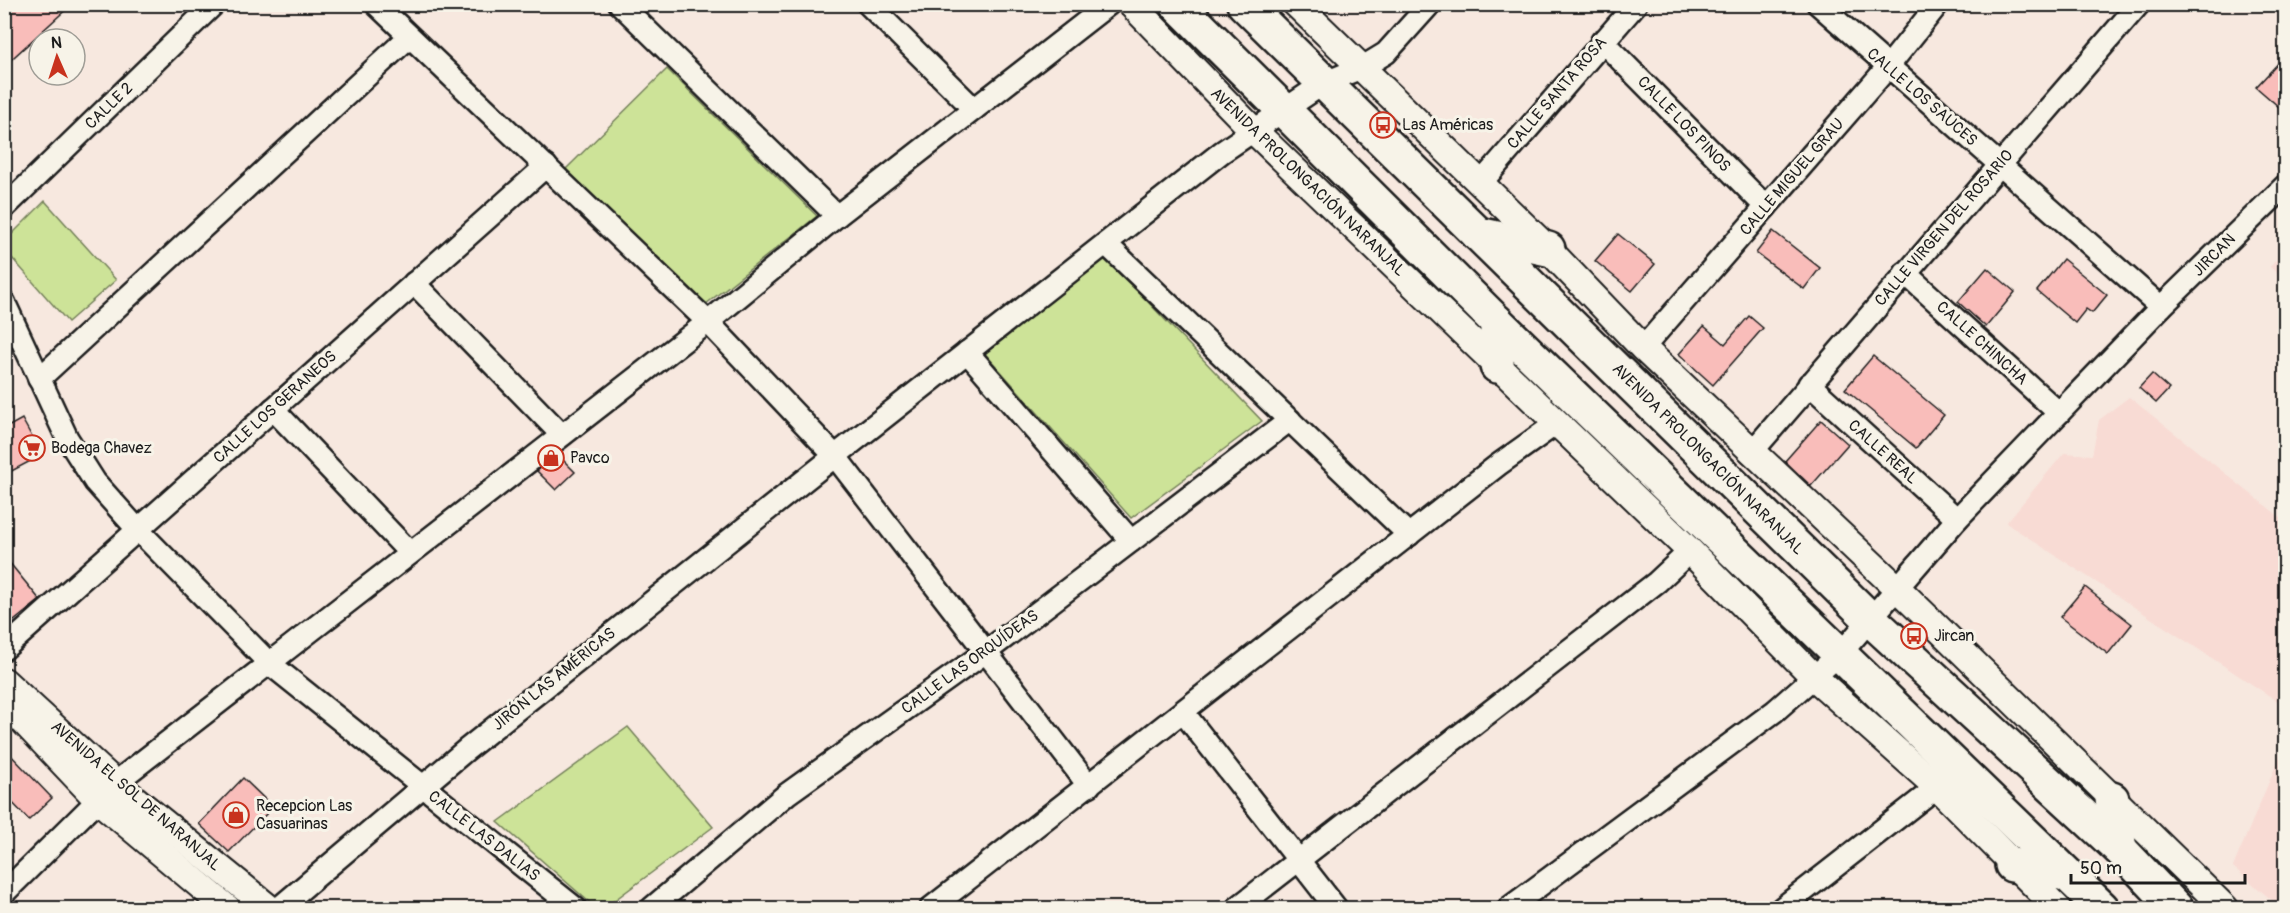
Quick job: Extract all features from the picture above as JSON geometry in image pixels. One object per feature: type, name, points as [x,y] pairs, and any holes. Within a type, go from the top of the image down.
[{"type":"main road","name":"AVENIDA PROLONGACIÓN NARANJAL","points":[[1177,4],[1497,322],[1841,653],[2102,909]]},
{"type":"main road","name":"AVENIDA PROLONGACIÓN NARANJAL","points":[[1244,4],[1869,618],[2120,849],[2176,909]]},
{"type":"main road","points":[[1478,234],[1548,249]]},
{"type":"main road","points":[[1497,322],[1497,366]]},
{"type":"main road","points":[[2112,799],[2120,849]]},
{"type":"main road","points":[[2013,865],[2066,874]]},
{"type":"street","name":"CALLE 2","points":[[4,208],[214,4]]},
{"type":"street","points":[[376,4],[708,322],[835,456],[1089,786]]},
{"type":"street","points":[[620,4],[837,216]]},
{"type":"street","points":[[868,4],[974,109]]},
{"type":"street","points":[[4,893],[107,791],[708,322],[837,216],[1109,4]]},
{"type":"street","name":"AVENIDA PROLONGACIÓN NARANJAL","points":[[1131,4],[1253,130],[1690,551],[1814,677],[1937,787],[2057,909]]},
{"type":"street","name":"AVENIDA PROLONGACIÓN NARANJAL","points":[[1296,4],[1548,249],[1643,348],[1751,453],[1897,588],[2225,909]]},
{"type":"street","name":"JIRÓN LAS AMÉRICAS","points":[[279,909],[422,787],[967,352],[1253,130],[1285,111],[1324,83],[1363,67],[1386,53],[1430,4]]},
{"type":"street","name":"CALLE SANTA ROSA","points":[[1480,184],[1636,4]]},
{"type":"street","name":"CALLE LOS SAUCES","points":[[1818,4],[1887,68],[2000,164],[2161,308]]},
{"type":"street","name":"CALLE MIGUEL GRAU","points":[[1643,348],[1887,68],[1938,4]]},
{"type":"street","name":"CALLE VIRGEN DEL ROSARIO","points":[[1751,453],[2139,4]]},
{"type":"street","points":[[39,380],[409,37]]},
{"type":"street","name":"CALLE LOS PINOS","points":[[1602,41],[1766,207]]},
{"type":"street","name":"CALLE LOS GERANEOS","points":[[4,649],[546,166]]},
{"type":"street","name":"JIRCAN","points":[[1509,909],[1775,711],[1841,653],[1957,519],[2161,308],[2286,185]]},
{"type":"street","points":[[1106,243],[1409,535]]},
{"type":"street","name":"CALLE CHINCHA","points":[[1905,273],[2059,413]]},
{"type":"street","points":[[414,283],[562,435]]},
{"type":"street","name":"CALLE LAS DALIAS","points":[[4,302],[67,438],[95,482],[138,530],[269,663],[575,909]]},
{"type":"street","points":[[967,352],[1131,541]]},
{"type":"street","name":"CALLE REAL","points":[[1809,384],[1957,519]]},
{"type":"street","points":[[273,410],[410,553]]},
{"type":"street","name":"CALLE LAS ORQUÍDEAS","points":[[652,909],[787,794],[987,651],[1290,420]]},
{"type":"street","points":[[931,909],[1409,535],[1557,423]]},
{"type":"street","points":[[1237,909],[1657,582],[1690,551]]},
{"type":"street","name":"AVENIDA EL SOL DE NARANJAL","points":[[4,681],[107,791],[227,909]]},
{"type":"street","name":"AVENIDA EL SOL DE NARANJAL","points":[[4,702],[107,791],[269,909]]},
{"type":"street","points":[[1183,712],[1336,909]]},
{"type":"street","points":[[1789,907],[1937,787]]},
{"type":"shaded area","points":[[2285,250],[2285,280],[2270,267]]},
{"type":"shaded area","points":[[2129,397],[2285,521],[2285,706],[2006,523],[2064,453],[2092,455],[2099,420]]},
{"type":"shaded area","points":[[2285,744],[2286,908],[2281,908],[2233,867]]},
{"type":"green space","points":[[667,69],[817,216],[706,304],[565,170]]},
{"type":"green space","points":[[45,201],[116,280],[68,322],[5,250],[5,241]]},
{"type":"green space","points":[[1104,256],[1262,421],[1131,518],[981,349]]},
{"type":"green space","points":[[628,727],[713,827],[604,908],[596,908],[498,822]]},
{"type":"building","points":[[4,4],[72,4],[47,27],[27,27],[27,45],[4,66]]},
{"type":"building","points":[[2286,55],[2286,113],[2256,87]]},
{"type":"building","points":[[1773,231],[1820,268],[1804,289],[1756,253]]},
{"type":"building","points":[[1618,234],[1655,264],[1632,291],[1595,261]]},
{"type":"building","points":[[2063,259],[2107,295],[2092,313],[2086,309],[2075,323],[2037,291]]},
{"type":"building","points":[[1987,268],[2015,292],[1986,327],[1958,302]]},
{"type":"building","points":[[1749,316],[1763,328],[1713,385],[1679,354],[1704,326],[1725,344]]},
{"type":"building","points":[[1873,356],[1944,415],[1916,448],[1845,389]]},
{"type":"building","points":[[2152,374],[2169,389],[2156,403],[2139,388]]},
{"type":"building","points":[[22,419],[42,455],[4,475],[4,429]]},
{"type":"building","points":[[1821,420],[1848,444],[1811,486],[1785,461]]},
{"type":"building","points":[[558,455],[575,472],[556,490],[537,471]]},
{"type":"building","points":[[4,556],[40,600],[4,629]]},
{"type":"building","points":[[2085,587],[2132,624],[2108,654],[2060,617]]},
{"type":"building","points":[[4,748],[52,798],[29,820],[4,794]]},
{"type":"building","name":"Recepcion Las Casuarinas","points":[[243,778],[273,807],[229,852],[199,824]]},
{"type":"place","name":"Las Américas","points":[[1383,125]]},
{"type":"place","name":"Bodega Chavez","points":[[32,448]]},
{"type":"place","name":"Pavco","points":[[551,458]]},
{"type":"place","name":"Jircan","points":[[1914,636]]},
{"type":"place","name":"Recepcion Las Casuarinas","points":[[236,815]]}]
